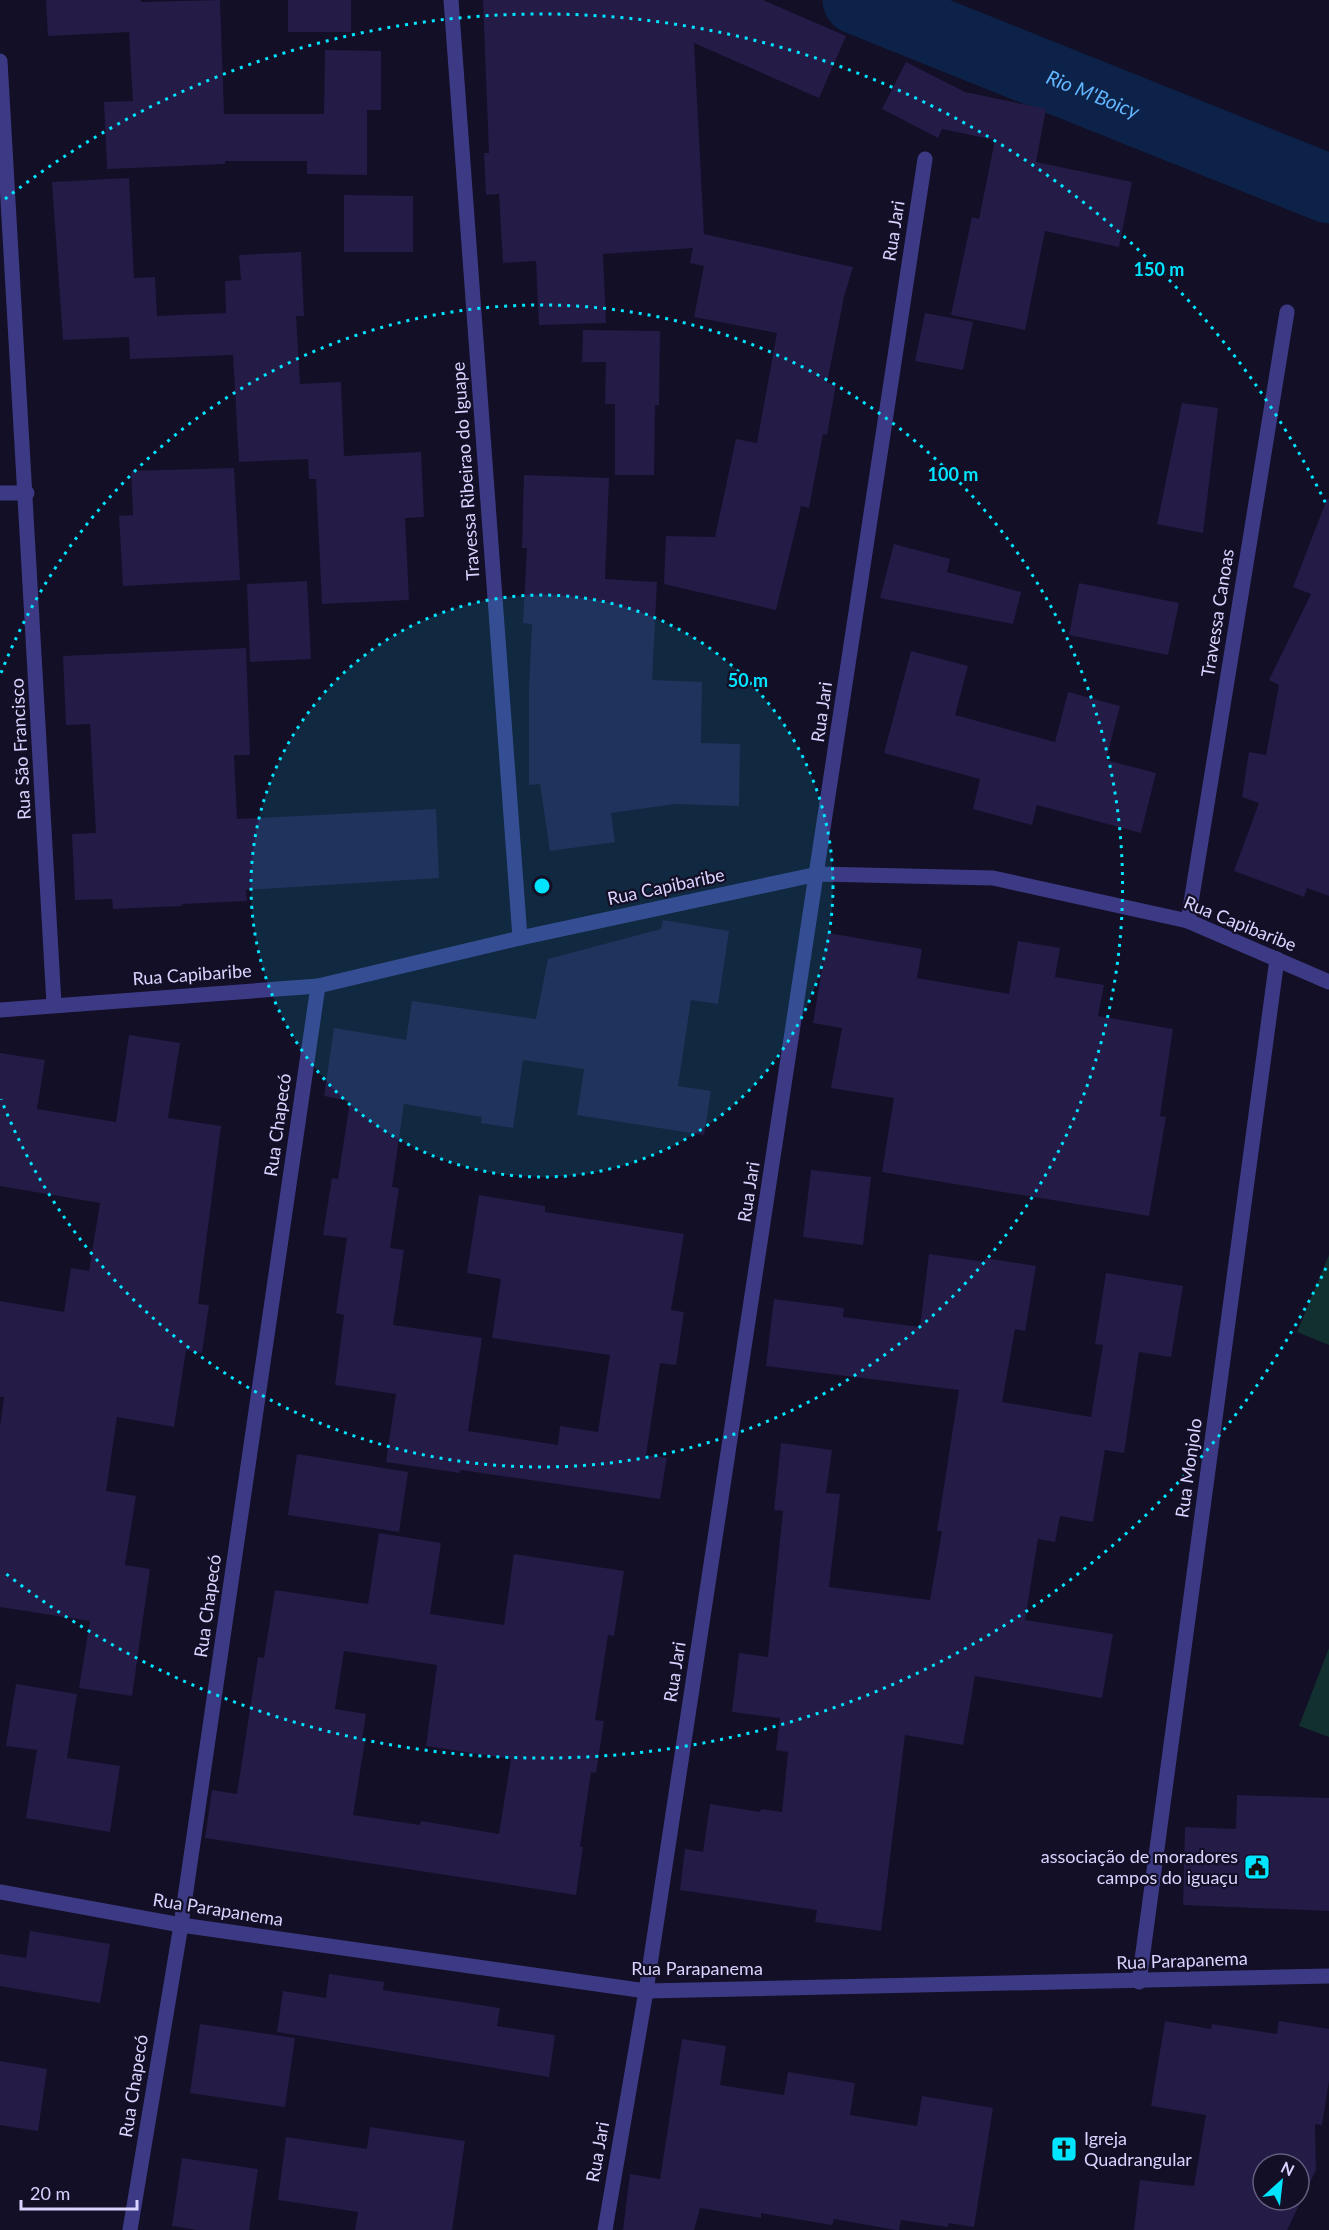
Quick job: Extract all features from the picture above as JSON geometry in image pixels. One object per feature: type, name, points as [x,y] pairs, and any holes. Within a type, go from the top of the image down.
[{"type":"street","name":"Travessa Ribeirao do Iguape","points":[[450,0],[520,938]]},
{"type":"street","name":"Rua São Francisco","points":[[0,61],[27,494],[54,1004]]},
{"type":"street","name":"Rua Jari","points":[[605,2230],[646,1991],[818,874],[925,159]]},
{"type":"street","name":"Travessa Canoas","points":[[1188,921],[1287,312]]},
{"type":"street","points":[[0,493],[27,494]]},
{"type":"street","name":"Rua Capibaribe","points":[[0,1010],[54,1004],[318,986],[520,938],[818,874],[993,878],[1188,921],[1329,982]]},
{"type":"street","name":"Rua Monjolo","points":[[1139,1982],[1277,958]]},
{"type":"street","name":"Rua Chapecó","points":[[130,2230],[181,1925],[318,986]]},
{"type":"street","name":"Rua Parapanema","points":[[0,1892],[181,1925],[646,1991],[1139,1982],[1329,1976]]},
{"type":"green space","points":[[1329,1255],[1329,1345],[1297,1332]]},
{"type":"green space","points":[[1329,1648],[1329,1737],[1299,1726]]},
{"type":"building","points":[[46,0],[141,0],[141,2],[220,0],[224,114],[324,114],[325,50],[381,51],[381,110],[367,110],[367,175],[307,174],[307,161],[225,161],[225,164],[107,169],[104,102],[133,101],[129,32],[48,36]]},
{"type":"building","points":[[288,0],[351,0],[351,32],[288,32]]},
{"type":"building","points":[[483,0],[763,0],[846,36],[819,98],[694,43],[704,234],[853,267],[844,297],[827,383],[836,384],[827,435],[823,434],[809,508],[801,506],[776,610],[664,584],[666,536],[715,537],[736,439],[757,443],[777,333],[694,317],[704,266],[690,263],[693,248],[603,254],[606,323],[539,325],[536,261],[503,263],[499,194],[486,195],[484,153],[489,153]]},
{"type":"building","points":[[906,62],[965,92],[1046,109],[1036,162],[1132,182],[1119,247],[1045,231],[1025,330],[951,315],[972,217],[979,219],[995,140],[942,129],[938,138],[882,109]]},
{"type":"building","points":[[129,178],[134,278],[155,277],[157,316],[226,313],[225,281],[241,280],[239,255],[301,252],[304,316],[296,316],[300,384],[341,382],[344,456],[421,452],[424,517],[405,518],[409,600],[322,604],[316,479],[309,479],[308,459],[239,462],[233,355],[130,359],[129,337],[63,340],[52,182]]},
{"type":"building","points":[[344,195],[413,196],[413,252],[344,252]]},
{"type":"building","points":[[925,313],[973,322],[963,370],[915,361]]},
{"type":"building","points":[[583,330],[660,331],[659,405],[655,405],[654,475],[615,475],[615,404],[605,404],[606,362],[582,362]]},
{"type":"building","points":[[1182,403],[1218,408],[1203,533],[1157,524]]},
{"type":"building","points":[[234,468],[240,580],[123,586],[119,516],[133,515],[131,471]]},
{"type":"building","points":[[524,475],[609,478],[605,579],[657,582],[652,680],[702,682],[701,743],[740,744],[739,806],[675,804],[611,813],[615,842],[550,851],[540,784],[529,785],[532,624],[523,623],[527,548],[522,548]]},
{"type":"building","points":[[1327,499],[1329,499],[1329,896],[1307,888],[1304,897],[1234,871],[1259,803],[1242,797],[1249,752],[1266,755],[1279,685],[1269,680],[1311,594],[1293,587]]},
{"type":"building","points":[[894,544],[950,559],[947,572],[1021,592],[1013,624],[880,598]]},
{"type":"building","points":[[307,581],[311,659],[250,662],[247,584]]},
{"type":"building","points":[[1079,583],[1179,603],[1168,655],[1069,635]]},
{"type":"building","points":[[246,648],[250,755],[234,755],[237,819],[436,809],[439,878],[246,890],[247,901],[182,904],[182,906],[113,909],[112,899],[75,900],[72,834],[96,833],[90,724],[66,725],[63,656]]},
{"type":"building","points":[[911,651],[968,666],[955,715],[1055,742],[1068,692],[1120,706],[1106,760],[1156,773],[1141,833],[1037,805],[1032,825],[973,809],[980,779],[884,753]]},
{"type":"building","points":[[663,920],[729,931],[718,1004],[691,1000],[678,1086],[711,1091],[704,1135],[577,1115],[584,1069],[523,1060],[513,1128],[481,1123],[482,1117],[404,1104],[392,1187],[399,1188],[390,1248],[404,1250],[393,1325],[482,1338],[468,1431],[558,1445],[560,1426],[598,1432],[610,1355],[492,1338],[501,1279],[467,1273],[479,1195],[545,1206],[545,1212],[684,1234],[671,1310],[684,1312],[676,1365],[660,1363],[646,1455],[667,1458],[660,1499],[461,1470],[460,1473],[386,1462],[396,1394],[335,1385],[344,1315],[336,1313],[347,1238],[323,1235],[332,1178],[338,1179],[350,1101],[324,1096],[334,1028],[406,1040],[412,1001],[536,1019],[548,959],[661,929]]},
{"type":"building","points":[[828,933],[922,949],[917,978],[1009,994],[1018,941],[1060,948],[1055,977],[1104,985],[1098,1016],[1173,1029],[1160,1116],[1166,1117],[1149,1216],[882,1172],[894,1098],[831,1088],[842,1028],[813,1023]]},
{"type":"building","points":[[129,1035],[180,1043],[168,1118],[221,1126],[198,1304],[209,1305],[202,1353],[186,1350],[174,1427],[117,1417],[106,1491],[136,1496],[125,1565],[150,1569],[132,1696],[79,1688],[90,1621],[0,1607],[0,1427],[4,1397],[0,1397],[0,1301],[64,1312],[71,1268],[89,1271],[100,1203],[0,1186],[0,1053],[45,1060],[37,1109],[116,1122]]},
{"type":"building","points":[[811,1170],[871,1177],[863,1245],[803,1237]]},
{"type":"building","points":[[929,1254],[985,1262],[985,1258],[1036,1266],[1025,1331],[1015,1329],[1002,1402],[1091,1417],[1103,1345],[1095,1344],[1106,1273],[1183,1286],[1171,1357],[1139,1352],[1124,1453],[1105,1450],[1093,1522],[1060,1516],[1055,1542],[1038,1539],[1025,1620],[1113,1634],[1102,1698],[975,1676],[963,1745],[905,1735],[881,1931],[815,1922],[817,1910],[680,1890],[685,1849],[703,1852],[710,1804],[760,1812],[761,1809],[782,1812],[788,1752],[776,1750],[780,1718],[732,1712],[739,1653],[768,1657],[783,1511],[774,1510],[781,1443],[832,1450],[826,1493],[840,1494],[829,1587],[930,1600],[942,1531],[937,1531],[959,1390],[766,1366],[774,1299],[844,1308],[843,1317],[920,1327]]},
{"type":"building","points":[[297,1454],[408,1472],[399,1532],[288,1515]]},
{"type":"building","points":[[379,1533],[441,1543],[430,1614],[504,1625],[514,1554],[624,1571],[614,1636],[608,1635],[595,1720],[604,1721],[596,1773],[591,1772],[580,1847],[583,1847],[576,1895],[205,1838],[212,1790],[237,1794],[258,1657],[264,1658],[275,1590],[368,1604]],"holes":[[[344,1651],[437,1665],[426,1746],[511,1759],[499,1834],[421,1821],[420,1825],[353,1815],[365,1741],[362,1740],[366,1714],[335,1709]]]},
{"type":"building","points":[[16,1684],[77,1694],[67,1758],[120,1766],[110,1832],[26,1818],[37,1750],[6,1746]]},
{"type":"building","name":"associação de moradores campos do iguaçu","points":[[1237,1795],[1329,1798],[1329,1911],[1183,1905],[1185,1827],[1236,1829]]},
{"type":"building","points":[[30,1931],[110,1944],[100,2003],[0,1986],[0,1954],[26,1958]]},
{"type":"building","points":[[329,1974],[384,1982],[383,1990],[500,2008],[497,2026],[555,2035],[549,2077],[277,2032],[283,1991],[326,1998]]},
{"type":"building","points":[[1165,2021],[1211,2029],[1212,2024],[1277,2034],[1279,2021],[1329,2029],[1329,2081],[1322,2125],[1315,2124],[1316,2170],[1311,2180],[1311,2152],[1251,2152],[1251,2212],[1296,2212],[1287,2230],[1134,2230],[1140,2180],[1194,2186],[1206,2115],[1151,2106]]},
{"type":"building","points":[[200,2024],[295,2038],[285,2107],[190,2093]]},
{"type":"building","points":[[682,2039],[726,2046],[720,2085],[784,2095],[788,2072],[855,2083],[850,2115],[917,2126],[922,2096],[993,2108],[974,2227],[948,2223],[948,2227],[901,2220],[899,2230],[896,2230],[834,2219],[832,2225],[761,2213],[761,2218],[700,2208],[694,2230],[623,2230],[630,2174],[660,2179]]},
{"type":"building","points":[[0,2061],[47,2069],[38,2131],[0,2125]]},
{"type":"building","points":[[370,2127],[465,2141],[452,2230],[355,2230],[358,2212],[278,2200],[286,2137],[367,2149]]},
{"type":"building","points":[[182,2158],[258,2169],[249,2230],[197,2230],[172,2226]]},
{"type":"waterway","name":"Rio M'Boicy","points":[[857,0],[1329,189]]},
{"type":"place","name":"associação de moradores campos do iguaçu","points":[[1257,1867]]},
{"type":"place","name":"Igreja Quadrangular","points":[[1064,2149]]}]
